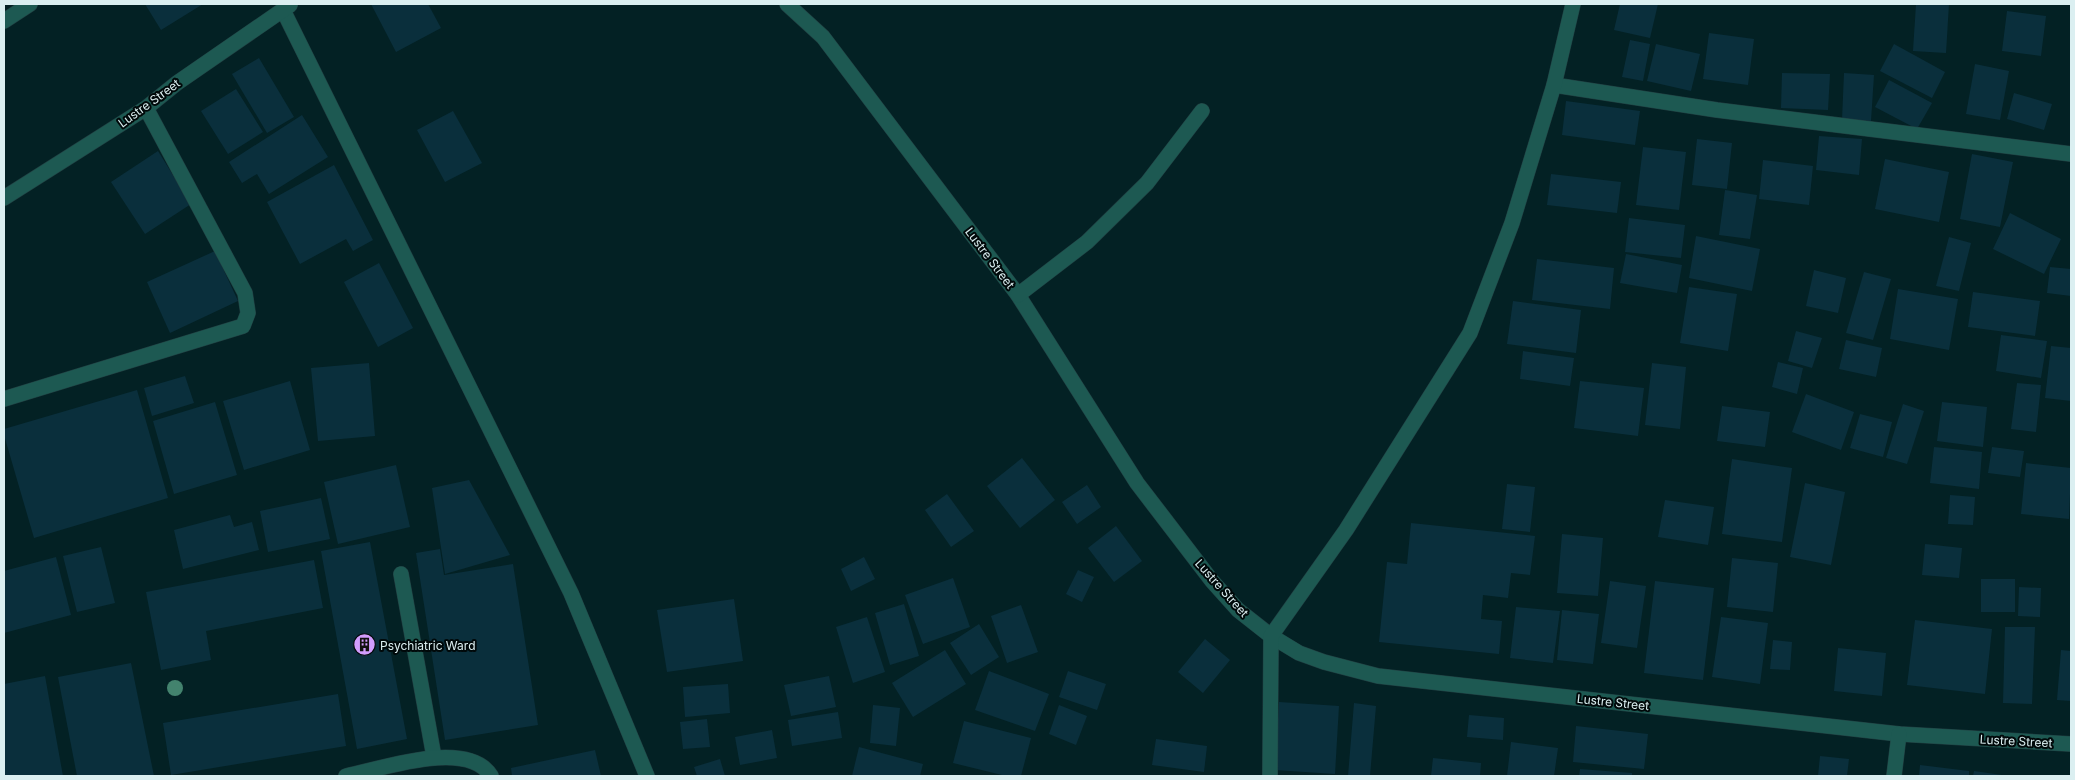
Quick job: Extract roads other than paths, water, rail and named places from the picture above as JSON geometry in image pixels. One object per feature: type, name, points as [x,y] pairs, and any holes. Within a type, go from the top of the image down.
[{"type":"street","points":[[4,21],[30,4]]},
{"type":"street","name":"Lustre Street","points":[[787,4],[823,37],[1018,295],[1137,483],[1212,581],[1238,610],[1271,636],[1299,653],[1350,670],[1378,676],[1900,734],[2071,744]]},
{"type":"street","points":[[1270,776],[1271,636],[1346,530],[1470,333],[1512,223],[1554,85],[1573,4]]},
{"type":"street","points":[[287,7],[571,593],[647,776]]},
{"type":"street","name":"Lustre Street","points":[[4,198],[146,108],[177,82],[287,7]]},
{"type":"street","points":[[1554,85],[1717,110],[2071,154]]},
{"type":"street","points":[[4,399],[243,326],[248,313],[245,293],[146,108]]},
{"type":"street","points":[[1018,295],[1087,242],[1146,183],[1202,111]]},
{"type":"street","points":[[401,574],[434,757]]},
{"type":"street","points":[[1894,776],[1900,734]]},
{"type":"street","points":[[346,776],[434,757],[465,758],[473,761],[491,776]]},
{"type":"place","name":"Psychiatric Ward","points":[[364,645]]}]
